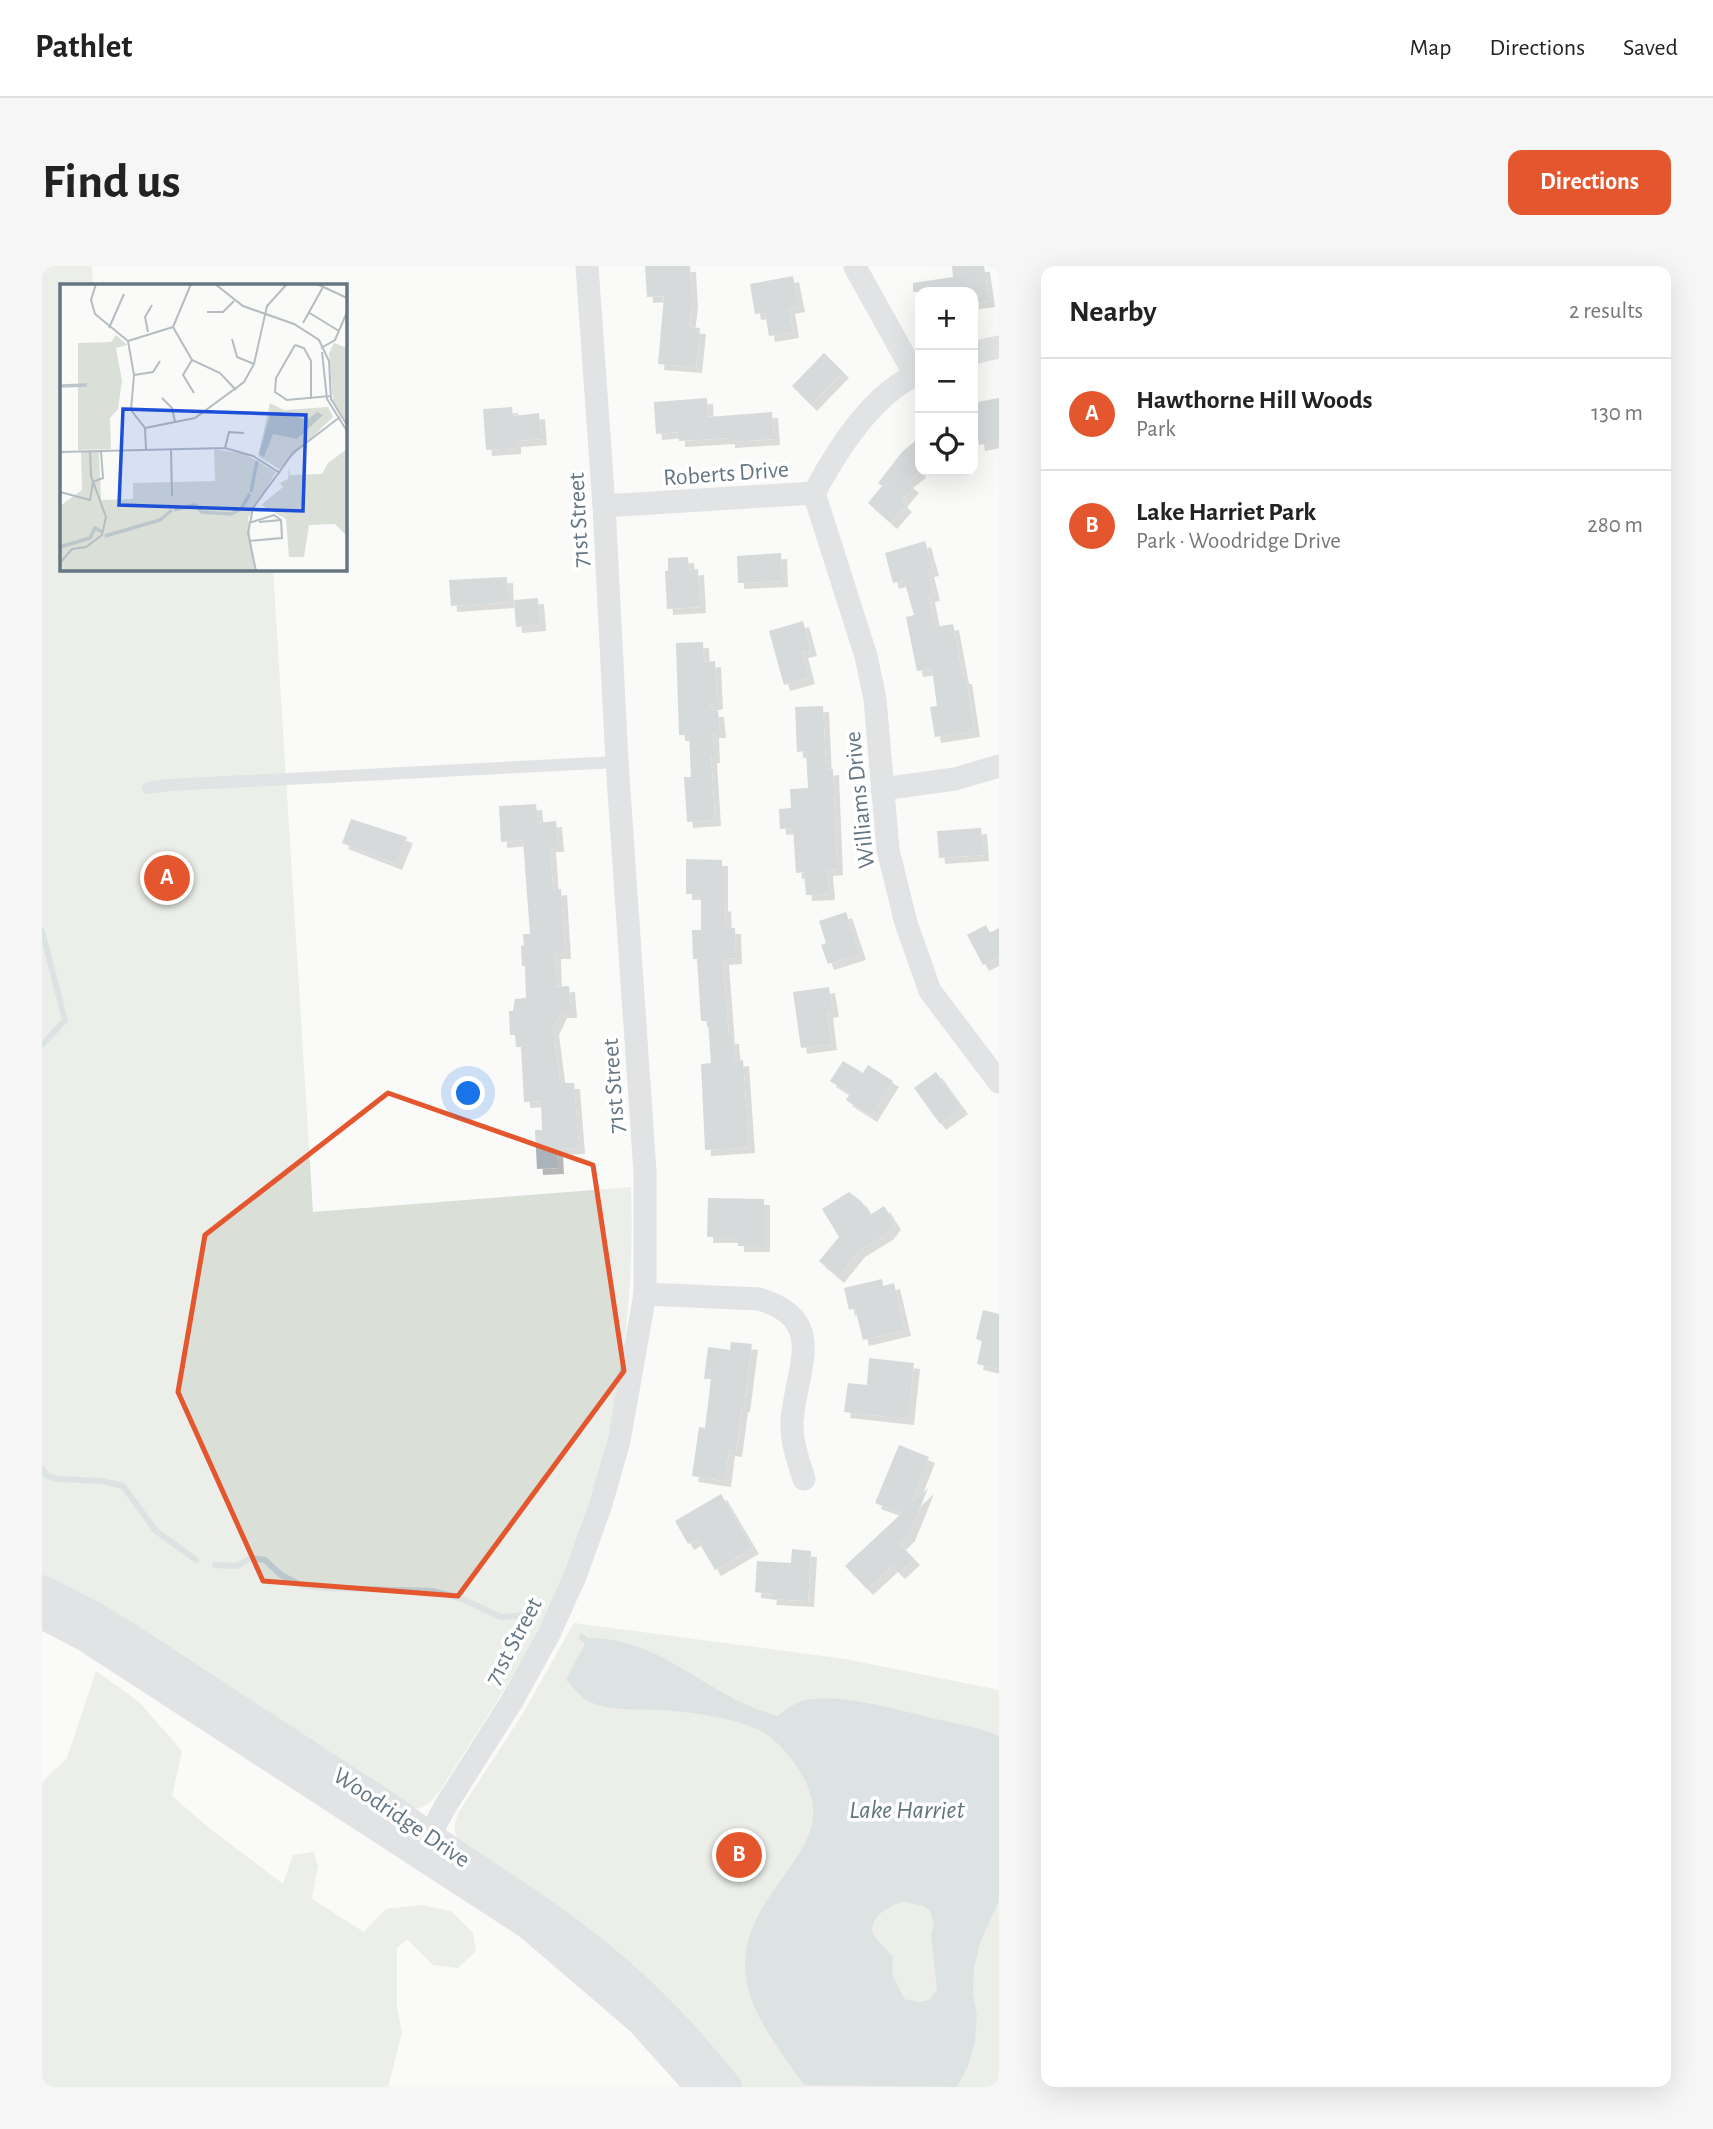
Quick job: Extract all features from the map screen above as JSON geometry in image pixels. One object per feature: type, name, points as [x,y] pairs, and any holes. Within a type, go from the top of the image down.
[{"type":"street","name":"71st Street","points":[[424,1845],[538,1655],[580,1562],[601,1504],[619,1441],[645,1294],[645,1172],[587,266]]},
{"type":"street","points":[[855,267],[915,369]]},
{"type":"street","points":[[978,352],[999,347]]},
{"type":"street","name":"Roberts Drive","points":[[604,506],[814,493],[832,459],[852,432],[890,392],[915,376]]},
{"type":"street","name":"Williams Drive","points":[[814,493],[866,656],[875,699],[882,789],[895,884],[906,923],[930,990],[999,1082]]},
{"type":"street","points":[[882,789],[955,779],[999,766]]},
{"type":"street","points":[[645,1294],[759,1298],[782,1307],[800,1324],[803,1355],[792,1420],[796,1454],[804,1479]]},
{"type":"street","name":"Woodridge Drive","points":[[42,1589],[126,1635],[397,1812],[424,1845],[562,1952],[640,2021],[698,2087]]},
{"type":"street","name":"Woodridge Drive","points":[[42,1615],[86,1638],[424,1845],[544,1913],[619,1971],[692,2043],[728,2087]]},
{"type":"lane","points":[[148,788],[617,762]]},
{"type":"highlighted area","points":[[388,1093],[593,1165],[624,1371],[458,1596],[263,1581],[178,1392],[205,1235]]},
{"type":"shaded area","points":[[42,266],[92,266],[93,284],[60,284],[60,570],[273,570],[313,1212],[631,1187],[631,1247],[621,1366],[596,1483],[577,1540],[554,1595],[518,1667],[441,1789],[421,1807],[412,1809],[42,1579]]},
{"type":"shaded area","points":[[574,1623],[845,1659],[999,1690],[999,2087],[739,2087],[460,1842],[455,1827],[459,1812],[522,1715]]},
{"type":"shaded area","points":[[96,1671],[139,1702],[182,1751],[172,1796],[283,1884],[293,1855],[313,1852],[318,1865],[312,1899],[364,1932],[386,1909],[421,1905],[451,1911],[473,1933],[476,1951],[458,1968],[433,1965],[407,1939],[397,1948],[397,2008],[402,2032],[388,2087],[42,2087],[42,1782],[67,1758]]},
{"type":"water","name":"Lake Harriet","points":[[588,1638],[615,1641],[663,1658],[729,1696],[778,1716],[802,1701],[841,1699],[891,1708],[999,1736],[999,1901],[980,1943],[974,1968],[973,1992],[977,2016],[975,2042],[968,2066],[957,2087],[804,2085],[757,2012],[748,1990],[745,1967],[748,1942],[758,1916],[810,1833],[813,1805],[801,1773],[781,1747],[757,1729],[696,1713],[621,1709],[600,1705],[583,1698],[566,1680]],"holes":[[[905,1902],[923,1906],[930,1911],[934,1924],[931,1935],[937,1990],[929,2000],[919,2002],[904,1999],[892,1973],[893,1957],[875,1937],[872,1929],[876,1918],[893,1905]]]},
{"type":"building","points":[[645,266],[690,266],[692,301],[689,327],[700,328],[696,367],[658,364],[664,296],[647,297]]},
{"type":"building","points":[[952,266],[984,266],[989,301],[978,302],[978,287],[915,287],[913,292],[913,283],[953,277]]},
{"type":"building","points":[[793,276],[799,306],[789,308],[793,332],[769,336],[765,313],[755,314],[750,284]]},
{"type":"building","points":[[824,353],[843,372],[811,405],[792,386]]},
{"type":"building","points":[[707,398],[708,417],[772,412],[774,439],[679,441],[679,432],[656,434],[654,402]]},
{"type":"building","points":[[999,398],[999,441],[979,445],[978,402]]},
{"type":"building","points":[[512,407],[513,416],[539,413],[541,439],[515,441],[515,448],[486,450],[483,409]]},
{"type":"building","points":[[915,441],[915,476],[907,482],[913,487],[901,501],[906,506],[891,523],[868,503],[882,486],[878,483],[902,452]]},
{"type":"building","points":[[925,541],[933,570],[928,571],[934,595],[929,596],[935,627],[953,624],[963,678],[966,678],[974,731],[935,737],[930,707],[937,706],[932,669],[917,671],[906,617],[914,615],[904,580],[893,583],[885,553]]},
{"type":"building","points":[[781,553],[782,581],[738,583],[737,556]]},
{"type":"building","points":[[688,557],[689,570],[698,569],[700,607],[667,609],[665,571],[668,571],[668,558]]},
{"type":"building","points":[[507,577],[508,602],[451,606],[449,580]]},
{"type":"building","points":[[538,598],[540,625],[516,627],[514,600]]},
{"type":"building","points":[[803,621],[811,650],[802,652],[809,678],[784,685],[769,631]]},
{"type":"building","points":[[703,642],[704,662],[715,661],[717,703],[709,705],[710,711],[718,711],[720,732],[713,732],[714,757],[711,757],[715,820],[687,822],[684,777],[691,777],[689,735],[679,735],[676,643]]},
{"type":"building","points":[[823,706],[826,770],[833,769],[837,869],[827,870],[829,894],[806,895],[804,872],[796,873],[793,828],[780,829],[779,809],[791,808],[790,789],[808,788],[806,751],[797,752],[795,707]]},
{"type":"building","points":[[536,804],[538,823],[556,821],[558,846],[550,846],[553,890],[561,889],[565,953],[555,953],[556,987],[569,986],[571,1012],[561,1012],[553,1029],[560,1083],[574,1083],[579,1148],[557,1149],[558,1168],[537,1169],[535,1130],[542,1130],[541,1101],[524,1102],[521,1047],[516,1047],[515,1035],[510,1035],[509,1011],[513,1011],[515,999],[526,998],[521,946],[524,945],[523,934],[530,934],[523,840],[501,842],[499,806]]},
{"type":"building","points":[[351,819],[407,837],[396,864],[342,843]]},
{"type":"building","points":[[981,828],[983,855],[939,858],[937,831]]},
{"type":"building","points":[[686,859],[722,860],[722,906],[725,905],[726,928],[735,928],[736,958],[723,959],[729,1038],[733,1038],[735,1061],[743,1060],[749,1147],[705,1150],[701,1064],[711,1063],[708,1021],[701,1021],[697,959],[693,959],[692,930],[701,930],[701,894],[686,894]]},
{"type":"building","points":[[846,912],[860,954],[828,964],[821,945],[826,943],[819,921]]},
{"type":"building","points":[[986,925],[990,933],[999,928],[999,957],[983,965],[967,935]]},
{"type":"building","points":[[829,987],[833,1011],[827,1012],[831,1044],[801,1048],[793,992]]},
{"type":"building","points":[[843,1061],[863,1073],[868,1065],[893,1081],[871,1116],[846,1100],[850,1094],[830,1081]]},
{"type":"building","points":[[936,1072],[962,1108],[940,1124],[914,1088]]},
{"type":"building","points":[[849,1192],[861,1201],[870,1215],[884,1206],[895,1224],[887,1234],[859,1251],[838,1277],[819,1261],[839,1237],[822,1209]]},
{"type":"building","points":[[708,1198],[764,1199],[764,1246],[738,1246],[738,1237],[707,1237]]},
{"type":"building","points":[[882,1279],[883,1286],[894,1283],[905,1330],[863,1340],[855,1308],[849,1310],[844,1288]]},
{"type":"building","points":[[983,1310],[999,1314],[999,1369],[977,1364],[982,1341],[976,1339]]},
{"type":"building","points":[[731,1342],[752,1344],[736,1451],[729,1450],[725,1481],[692,1476],[699,1427],[705,1428],[711,1379],[704,1379],[708,1347],[730,1350]]},
{"type":"building","points":[[869,1358],[914,1363],[908,1419],[844,1412],[848,1383],[867,1385]]},
{"type":"building","points":[[899,1445],[929,1457],[912,1500],[928,1488],[909,1535],[900,1544],[914,1559],[899,1573],[892,1566],[867,1589],[845,1566],[902,1513],[875,1503]]},
{"type":"building","points":[[721,1494],[753,1548],[715,1570],[697,1539],[688,1544],[675,1521]]},
{"type":"building","points":[[792,1549],[811,1551],[808,1601],[770,1599],[771,1594],[755,1592],[757,1561],[791,1563]]},
{"type":"waterway","points":[[42,931],[65,1020],[42,1045]]},
{"type":"waterway","points":[[42,1469],[47,1476],[58,1479],[102,1481],[123,1486],[156,1531],[196,1560]]},
{"type":"waterway","points":[[215,1565],[237,1566],[251,1558],[265,1560],[281,1575],[301,1585],[433,1591],[462,1599],[501,1617],[534,1615]]},
{"type":"waterway","points":[[582,1637],[592,1647]]},
{"type":"place","name":"Hawthorne Hill Woods","points":[[167,878]]},
{"type":"place","name":"Lake Harriet Park","points":[[739,1855]]}]
